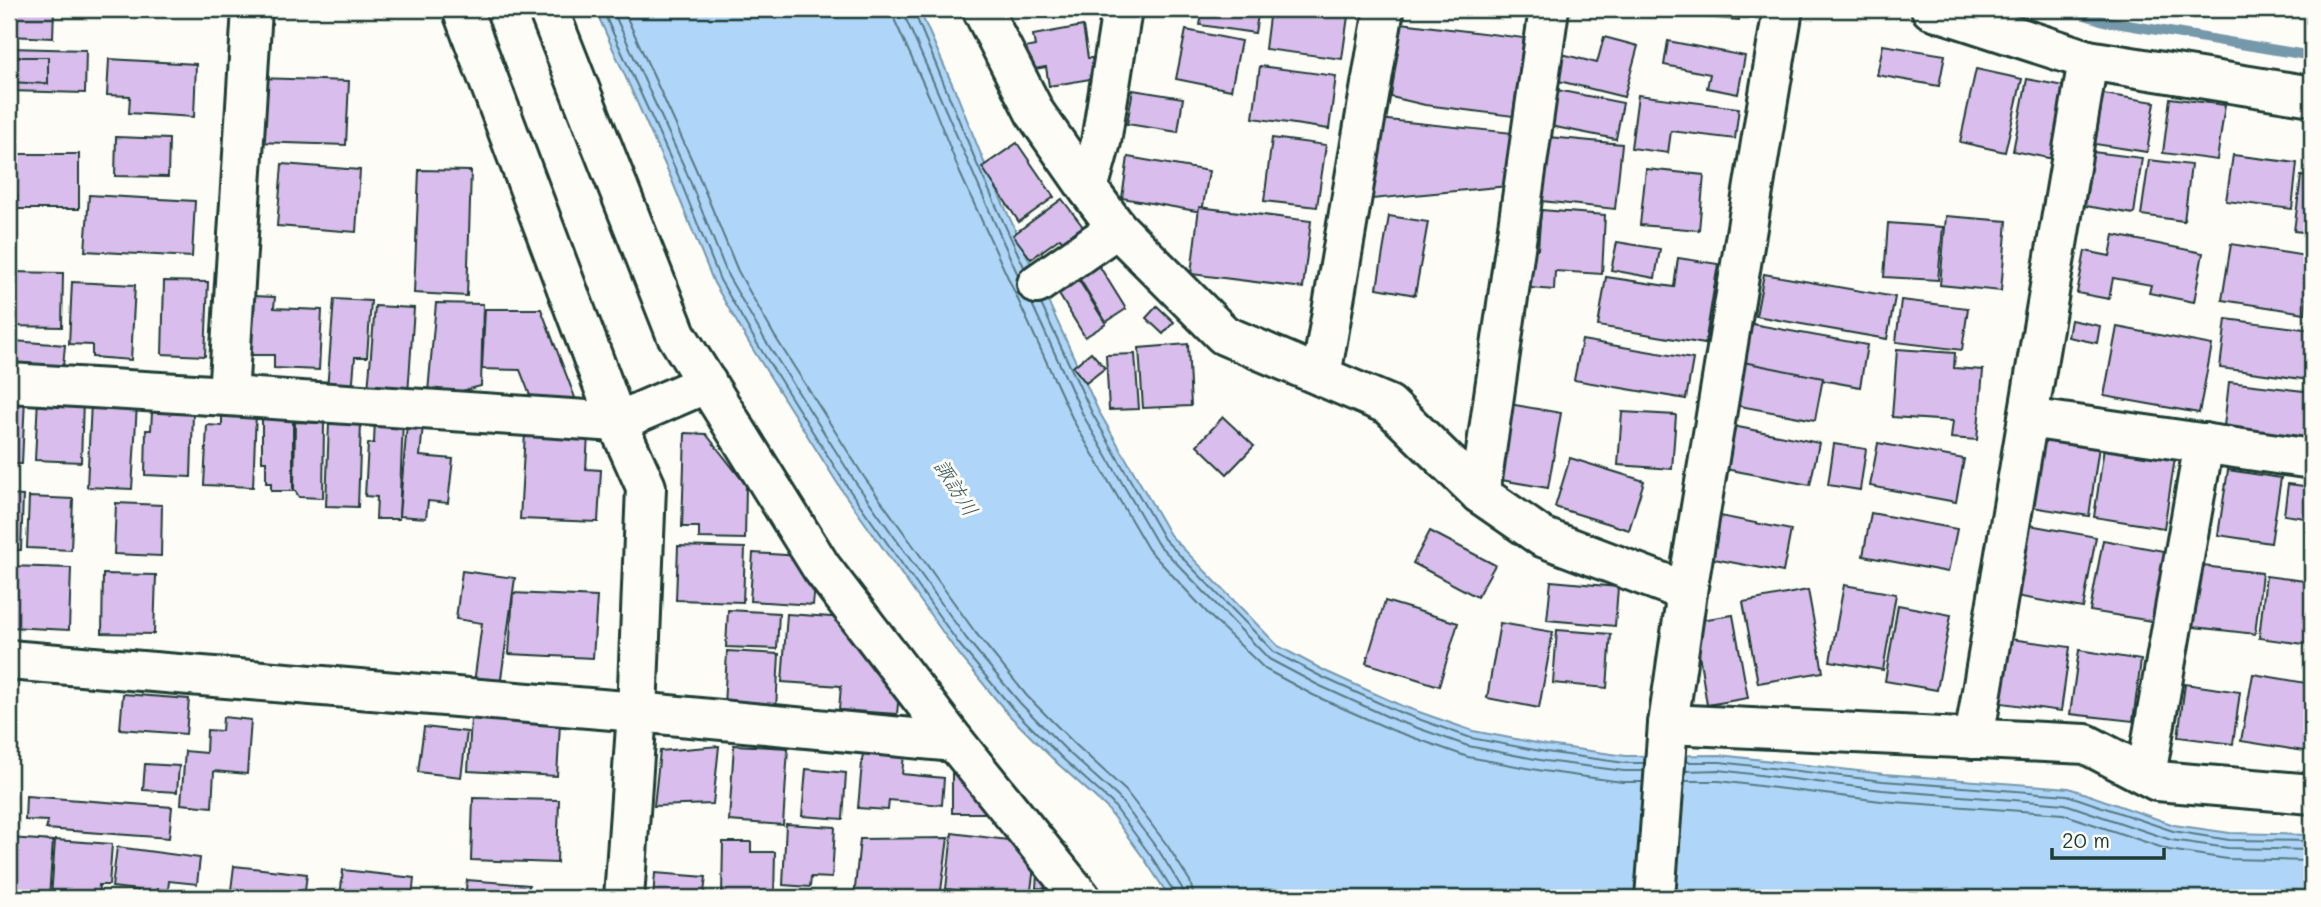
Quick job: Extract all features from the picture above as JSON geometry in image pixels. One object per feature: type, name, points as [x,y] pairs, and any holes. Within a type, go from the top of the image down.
[{"type":"street","points":[[228,396],[252,9]]},
{"type":"street","points":[[462,9],[617,422],[646,486],[637,712],[624,898]]},
{"type":"street","points":[[548,9],[676,334],[821,567],[955,742],[1082,898]]},
{"type":"street","points":[[982,9],[1035,113],[1088,189],[1117,228],[1224,335],[1389,405],[1479,494],[1542,537],[1686,592]]},
{"type":"street","points":[[1088,189],[1101,142],[1122,9]]},
{"type":"street","points":[[1321,376],[1384,9]]},
{"type":"street","points":[[1479,494],[1549,9]]},
{"type":"street","points":[[1655,898],[1667,736],[1686,592],[1783,9]]},
{"type":"street","points":[[1931,9],[2088,60],[2312,96]]},
{"type":"street","points":[[1974,739],[2088,60]]},
{"type":"street","points":[[1037,284],[1117,228]]},
{"type":"street","points":[[9,383],[617,422],[707,383]]},
{"type":"street","points":[[2028,418],[2312,459]]},
{"type":"street","points":[[2146,775],[2204,443]]},
{"type":"street","points":[[9,660],[637,712],[955,742]]},
{"type":"street","points":[[1667,736],[1974,739],[2085,744],[2157,780],[2312,794]]},
{"type":"water","name":"諏訪川","points":[[595,9],[919,9],[984,162],[1098,410],[1170,535],[1278,646],[1325,671],[1402,706],[1473,731],[1547,745],[1626,756],[1720,755],[1884,774],[2069,788],[2174,825],[2230,833],[2312,835],[2312,898],[1170,898],[1106,807],[1008,714],[954,648],[843,492],[714,283],[671,178]]},
{"type":"building","points":[[9,9],[54,9],[53,38],[9,36]]},
{"type":"building","points":[[1058,9],[1104,9],[1103,14]]},
{"type":"building","points":[[1203,9],[1259,9],[1255,33],[1200,25]]},
{"type":"building","points":[[1270,9],[1349,9],[1342,59],[1265,49]]},
{"type":"building","points":[[1457,9],[1541,9],[1539,17]]},
{"type":"building","points":[[1664,9],[1740,9],[1739,20],[1664,14]]},
{"type":"building","points":[[1401,23],[1524,38],[1513,116],[1425,105],[1391,97]]},
{"type":"building","points":[[1083,26],[1088,58],[1092,58],[1096,78],[1049,86],[1046,67],[1029,70],[1025,48],[1035,46],[1033,35]]},
{"type":"building","points":[[1186,30],[1241,41],[1231,90],[1176,79]]},
{"type":"building","points":[[1604,37],[1638,46],[1624,97],[1555,80],[1562,54],[1597,63]]},
{"type":"building","points":[[1668,41],[1745,56],[1738,94],[1707,88],[1710,74],[1664,65]]},
{"type":"building","points":[[1883,45],[1945,55],[1939,86],[1877,75]]},
{"type":"building","points":[[9,48],[86,50],[85,93],[9,91]]},
{"type":"building","points":[[9,57],[48,57],[48,84],[9,82]]},
{"type":"building","points":[[109,59],[196,64],[194,117],[129,113],[130,96],[107,95]]},
{"type":"building","points":[[1260,66],[1336,76],[1329,129],[1253,118]]},
{"type":"building","points":[[1976,69],[2022,79],[2005,152],[1960,142]]},
{"type":"building","points":[[259,78],[349,81],[346,145],[256,142]]},
{"type":"building","points":[[2027,79],[2074,88],[2059,160],[2013,151]]},
{"type":"building","points":[[1552,89],[1623,103],[1616,139],[1545,125]]},
{"type":"building","points":[[1133,90],[1183,98],[1178,132],[1127,124]]},
{"type":"building","points":[[2103,94],[2155,102],[2147,152],[2095,144]]},
{"type":"building","points":[[1638,95],[1739,108],[1735,139],[1671,131],[1668,153],[1631,148]]},
{"type":"building","points":[[2170,98],[2225,105],[2217,160],[2163,153]]},
{"type":"building","points":[[1378,119],[1523,134],[1508,186],[1362,200]]},
{"type":"building","points":[[116,137],[169,139],[168,177],[115,176]]},
{"type":"building","points":[[1549,137],[1622,144],[1615,209],[1542,201]]},
{"type":"building","points":[[1272,138],[1326,145],[1317,207],[1264,201]]},
{"type":"building","points":[[1017,143],[1054,197],[1019,222],[982,167]]},
{"type":"building","points":[[2093,152],[2142,158],[2134,214],[2085,206]]},
{"type":"building","points":[[9,154],[79,154],[79,209],[17,209],[17,196],[9,196]]},
{"type":"building","points":[[2233,155],[2297,163],[2292,209],[2226,201]]},
{"type":"building","points":[[1128,157],[1209,171],[1202,212],[1122,198]]},
{"type":"building","points":[[2149,160],[2191,165],[2184,221],[2141,215]]},
{"type":"building","points":[[282,164],[360,170],[356,232],[277,226]]},
{"type":"building","points":[[1646,169],[1704,175],[1699,230],[1640,225]]},
{"type":"building","points":[[419,170],[471,171],[467,296],[414,293]]},
{"type":"building","points":[[2301,176],[2312,177],[2312,233],[2294,231]]},
{"type":"building","points":[[89,195],[195,201],[192,257],[85,251]]},
{"type":"building","points":[[1062,199],[1090,236],[1071,251],[1060,238],[1031,259],[1013,235]]},
{"type":"building","points":[[1199,207],[1311,221],[1303,288],[1191,274]]},
{"type":"building","points":[[1541,210],[1605,215],[1602,274],[1555,271],[1554,290],[1519,287],[1521,249],[1538,249]]},
{"type":"building","points":[[1389,216],[1428,222],[1415,295],[1377,288]]},
{"type":"building","points":[[1946,216],[2007,221],[2001,291],[1940,285]]},
{"type":"building","points":[[1888,223],[1943,227],[1938,280],[1884,277]]},
{"type":"building","points":[[2114,235],[2203,253],[2194,302],[2149,293],[2151,285],[2113,278],[2109,299],[2077,293],[2085,251],[2110,256]]},
{"type":"building","points":[[1617,242],[1660,249],[1655,278],[1611,270]]},
{"type":"building","points":[[2231,244],[2312,257],[2305,313],[2222,300]]},
{"type":"building","points":[[1090,251],[1126,309],[1106,322],[1070,263]]},
{"type":"building","points":[[1678,258],[1718,264],[1705,344],[1598,326],[1606,277],[1674,287]]},
{"type":"building","points":[[1070,266],[1106,324],[1085,337],[1049,278]]},
{"type":"building","points":[[9,272],[63,273],[62,327],[9,326]]},
{"type":"building","points":[[1764,274],[1895,297],[1887,339],[1756,316]]},
{"type":"building","points":[[164,281],[208,282],[205,356],[162,354]]},
{"type":"building","points":[[72,282],[135,285],[131,360],[92,357],[92,345],[69,344]]},
{"type":"building","points":[[253,296],[275,297],[274,308],[322,310],[319,370],[274,368],[274,355],[250,355]]},
{"type":"building","points":[[334,299],[371,301],[367,357],[355,357],[352,392],[327,390]]},
{"type":"building","points":[[1901,300],[1968,308],[1962,350],[1896,342]]},
{"type":"building","points":[[436,303],[483,304],[481,386],[454,393],[428,392]]},
{"type":"building","points":[[375,306],[414,308],[408,394],[368,391]]},
{"type":"building","points":[[1157,306],[1174,322],[1163,334],[1146,318]]},
{"type":"building","points":[[485,309],[541,309],[577,403],[535,408],[520,370],[482,369]]},
{"type":"building","points":[[2226,319],[2312,330],[2310,380],[2220,368]]},
{"type":"building","points":[[2071,320],[2100,326],[2097,343],[2068,337]]},
{"type":"building","points":[[1736,321],[1867,345],[1860,387],[1728,363]]},
{"type":"building","points":[[2117,327],[2212,345],[2199,413],[2104,396]]},
{"type":"building","points":[[1582,340],[1693,359],[1686,399],[1574,380]]},
{"type":"building","points":[[14,341],[65,345],[62,378],[12,374]]},
{"type":"building","points":[[1188,344],[1191,406],[1143,408],[1139,348]]},
{"type":"building","points":[[1897,349],[1955,353],[1954,368],[1983,370],[1977,440],[1951,438],[1953,421],[1892,417]]},
{"type":"building","points":[[1091,352],[1105,368],[1086,383],[1073,367]]},
{"type":"building","points":[[1135,354],[1139,409],[1109,410],[1106,355]]},
{"type":"building","points":[[1738,361],[1823,378],[1815,420],[1729,404]]},
{"type":"building","points":[[2229,382],[2312,392],[2312,446],[2223,435]]},
{"type":"building","points":[[9,397],[25,397],[22,464],[9,464]]},
{"type":"building","points":[[38,397],[83,399],[81,462],[35,460]]},
{"type":"building","points":[[91,402],[137,404],[132,489],[87,487]]},
{"type":"building","points":[[1509,404],[1561,413],[1548,488],[1495,479]]},
{"type":"building","points":[[222,411],[256,412],[253,487],[204,485],[207,425],[222,426]]},
{"type":"building","points":[[152,412],[193,413],[191,477],[145,475],[146,430],[151,430]]},
{"type":"building","points":[[1622,412],[1676,415],[1672,469],[1618,465]]},
{"type":"building","points":[[262,414],[293,414],[293,491],[271,491],[271,483],[266,483],[266,461],[262,461]]},
{"type":"building","points":[[1223,417],[1254,446],[1227,474],[1197,445]]},
{"type":"building","points":[[375,418],[403,419],[399,519],[376,519],[377,497],[365,496],[368,444],[374,443]]},
{"type":"building","points":[[295,422],[324,423],[323,498],[299,497],[294,489]]},
{"type":"building","points":[[329,422],[361,423],[358,507],[326,506]]},
{"type":"building","points":[[407,424],[423,425],[420,456],[453,459],[448,503],[428,501],[426,518],[399,516]]},
{"type":"building","points":[[1733,426],[1819,443],[1810,485],[1725,469]]},
{"type":"building","points":[[525,433],[588,435],[586,469],[601,470],[598,522],[520,519]]},
{"type":"building","points":[[685,433],[706,434],[746,485],[745,539],[699,538],[699,527],[682,527]]},
{"type":"building","points":[[2042,438],[2099,446],[2089,516],[2032,507]]},
{"type":"building","points":[[1878,443],[1964,459],[1956,502],[1870,486]]},
{"type":"building","points":[[1834,444],[1866,449],[1860,490],[1828,485]]},
{"type":"building","points":[[2104,448],[2175,458],[2164,528],[2094,517]]},
{"type":"building","points":[[1570,458],[1644,481],[1629,530],[1555,507]]},
{"type":"building","points":[[2228,470],[2281,478],[2271,543],[2218,535]]},
{"type":"building","points":[[2288,484],[2312,487],[2312,519],[2284,515]]},
{"type":"building","points":[[9,495],[23,496],[21,550],[9,550]]},
{"type":"building","points":[[29,497],[73,499],[71,550],[27,548]]},
{"type":"building","points":[[116,503],[162,505],[161,556],[114,554]]},
{"type":"building","points":[[1705,513],[1791,530],[1783,572],[1698,556]]},
{"type":"building","points":[[1871,513],[1957,529],[1948,572],[1863,556]]},
{"type":"building","points":[[2029,525],[2096,537],[2083,608],[2016,596]]},
{"type":"building","points":[[1430,531],[1495,565],[1477,597],[1413,563]]},
{"type":"building","points":[[2103,540],[2169,552],[2158,622],[2090,611]]},
{"type":"building","points":[[678,546],[745,548],[743,602],[676,600]]},
{"type":"building","points":[[753,553],[801,556],[800,573],[816,574],[813,605],[750,601]]},
{"type":"building","points":[[2194,565],[2262,573],[2255,634],[2186,626]]},
{"type":"building","points":[[9,566],[71,568],[69,630],[9,627]]},
{"type":"building","points":[[462,571],[515,578],[500,686],[474,683],[482,623],[456,619]]},
{"type":"building","points":[[103,574],[156,575],[154,634],[102,633]]},
{"type":"building","points":[[2266,576],[2312,582],[2312,645],[2259,638]]},
{"type":"building","points":[[1551,581],[1618,587],[1615,626],[1547,620]]},
{"type":"building","points":[[1844,585],[1896,594],[1883,670],[1830,661]]},
{"type":"building","points":[[1808,590],[1823,672],[1758,683],[1743,602]]},
{"type":"building","points":[[513,593],[597,597],[593,658],[509,654]]},
{"type":"building","points":[[1385,601],[1458,623],[1439,686],[1366,663]]},
{"type":"building","points":[[1898,605],[1951,615],[1937,690],[1885,681]]},
{"type":"building","points":[[728,610],[779,613],[777,649],[726,647]]},
{"type":"building","points":[[787,614],[846,618],[899,693],[897,714],[839,710],[841,686],[782,682]]},
{"type":"building","points":[[1733,615],[1748,698],[1707,705],[1694,621]]},
{"type":"building","points":[[1500,623],[1553,632],[1539,708],[1487,698]]},
{"type":"building","points":[[1557,630],[1611,634],[1607,688],[1553,683]]},
{"type":"building","points":[[2003,638],[2070,647],[2061,711],[1994,702]]},
{"type":"building","points":[[2079,650],[2141,660],[2133,721],[2070,714]]},
{"type":"building","points":[[727,651],[779,654],[776,709],[724,706]]},
{"type":"building","points":[[2253,674],[2312,684],[2310,752],[2241,741]]},
{"type":"building","points":[[2185,684],[2240,692],[2233,744],[2178,737]]},
{"type":"building","points":[[123,694],[189,699],[186,734],[120,729]]},
{"type":"building","points":[[223,717],[251,720],[247,774],[214,771],[212,807],[181,804],[185,751],[206,753],[207,730],[222,731]]},
{"type":"building","points":[[471,718],[560,724],[557,776],[468,771]]},
{"type":"building","points":[[424,727],[467,732],[461,777],[418,772]]},
{"type":"building","points":[[734,745],[788,748],[783,825],[729,821]]},
{"type":"building","points":[[719,746],[713,804],[654,806],[660,751]]},
{"type":"building","points":[[863,752],[904,755],[902,774],[944,778],[942,805],[889,800],[888,810],[858,808]]},
{"type":"building","points":[[145,764],[179,766],[177,792],[143,790]]},
{"type":"building","points":[[806,769],[846,773],[843,819],[802,816]]},
{"type":"building","points":[[952,769],[987,813],[952,813]]},
{"type":"building","points":[[26,796],[172,807],[169,838],[46,829],[48,821],[25,820]]},
{"type":"building","points":[[473,798],[559,800],[557,863],[471,860]]},
{"type":"building","points":[[786,824],[835,827],[832,878],[811,877],[810,887],[783,885]]},
{"type":"building","points":[[952,833],[1016,841],[1015,849],[1036,852],[1030,898],[946,889]]},
{"type":"building","points":[[9,838],[53,841],[49,898],[9,898]]},
{"type":"building","points":[[948,838],[940,898],[854,898],[860,839]]},
{"type":"building","points":[[55,840],[112,844],[109,885],[99,885],[98,898],[51,898]]},
{"type":"building","points":[[723,842],[751,842],[751,852],[775,852],[774,896],[722,894]]},
{"type":"building","points":[[117,847],[200,858],[197,884],[169,881],[168,890],[157,889],[156,898],[137,896],[138,890],[112,887]]},
{"type":"building","points":[[1038,859],[1067,890],[1036,888]]},
{"type":"building","points":[[234,866],[307,874],[304,898],[217,898],[218,889],[231,890]]},
{"type":"building","points":[[343,870],[414,878],[412,898],[340,898]]},
{"type":"building","points":[[655,873],[706,877],[704,893],[709,894],[709,898],[653,898]]},
{"type":"building","points":[[467,880],[529,885],[528,898],[465,898]]},
{"type":"waterway","points":[[2066,9],[2104,21],[2312,56]]}]
